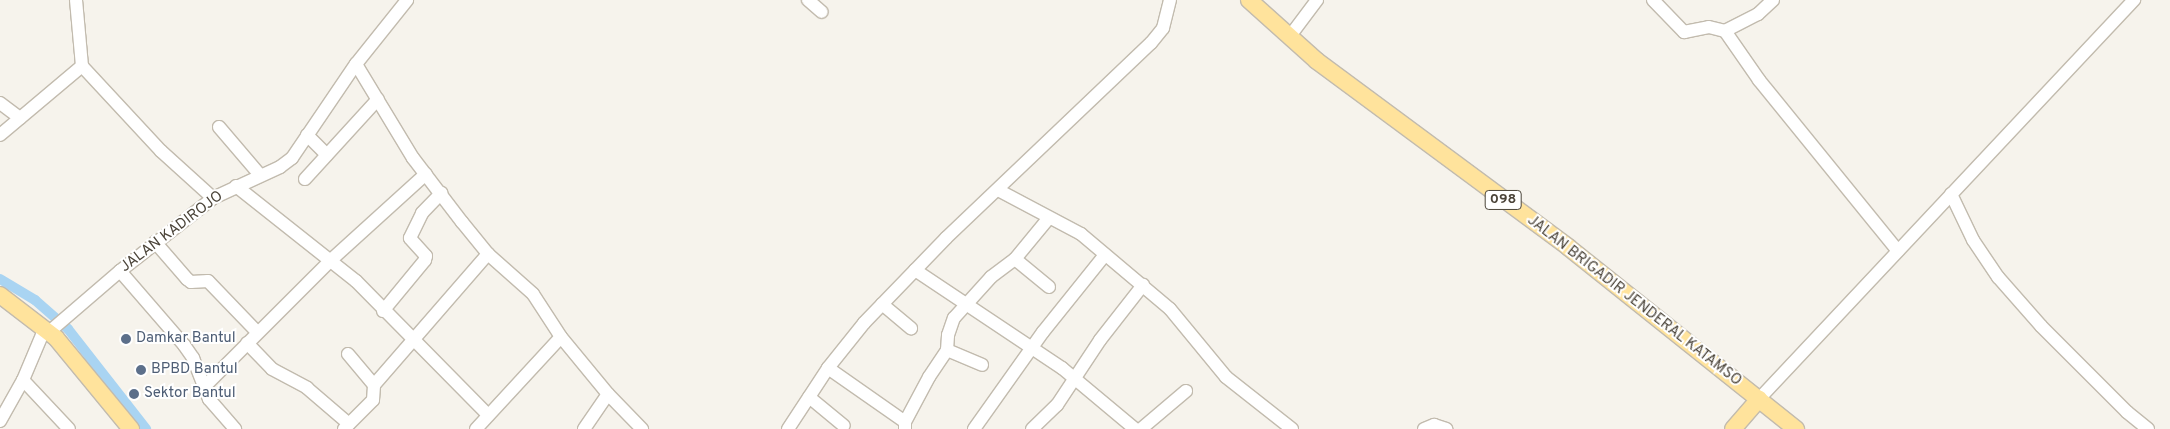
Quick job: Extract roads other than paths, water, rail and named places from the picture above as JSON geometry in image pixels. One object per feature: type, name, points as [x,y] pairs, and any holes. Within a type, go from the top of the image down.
[{"type":"main road","name":"JALAN BRIGADIR JENDERAL KATAMSO","points":[[1249,0],[1386,115],[1568,247],[1759,399]]},
{"type":"main road","points":[[0,296],[52,328],[131,429]]},
{"type":"main road","points":[[1733,429],[1759,399]]},
{"type":"main road","name":"098","points":[[1759,399],[1796,429]]},
{"type":"street","name":"JALAN KADIROJO","points":[[52,328],[155,242],[214,198],[286,163],[356,64],[407,0]]},
{"type":"street","points":[[808,0],[822,12]]},
{"type":"street","points":[[791,428],[828,368],[882,304],[1151,43],[1163,28],[1170,0]]},
{"type":"street","points":[[1290,36],[1317,0]]},
{"type":"street","points":[[1653,0],[1684,32],[1709,27],[1725,31],[1759,80],[1898,251]]},
{"type":"street","points":[[1725,31],[1758,14],[1773,0]]},
{"type":"street","points":[[1759,399],[2134,0]]},
{"type":"street","points":[[73,2],[82,66],[162,151],[214,198]]},
{"type":"street","points":[[356,64],[408,150],[488,254],[533,294],[561,337],[608,394],[642,429]]},
{"type":"street","points":[[0,135],[82,66]]},
{"type":"street","points":[[305,179],[378,99]]},
{"type":"street","points":[[0,103],[20,118]]},
{"type":"street","points":[[219,126],[260,175]]},
{"type":"street","points":[[307,135],[327,155]]},
{"type":"street","points":[[204,387],[256,332],[331,260],[426,174]]},
{"type":"street","points":[[236,186],[356,281],[383,311],[488,415]]},
{"type":"street","points":[[998,190],[1048,219],[1081,234],[1170,310],[1226,377],[1292,429]]},
{"type":"street","points":[[383,311],[425,260],[426,256],[410,238],[422,212],[441,194]]},
{"type":"street","points":[[1951,194],[1981,254],[2009,290],[2127,412],[2148,429]]},
{"type":"street","points":[[828,368],[905,425],[929,377],[947,350],[950,329],[965,305],[991,277],[1015,259],[1048,219]]},
{"type":"street","points":[[155,242],[187,279],[191,282],[208,281],[256,332]]},
{"type":"street","points":[[247,343],[272,369],[307,388],[351,426],[373,400],[374,385],[414,342],[488,254]]},
{"type":"street","points":[[974,429],[1031,349],[1105,255]]},
{"type":"street","points":[[1015,259],[1049,287]]},
{"type":"street","points":[[915,270],[1075,379],[1126,426]]},
{"type":"street","points":[[120,271],[184,345],[193,358],[204,387],[216,409],[235,429]]},
{"type":"street","points":[[1032,429],[1046,419],[1100,340],[1143,285]]},
{"type":"street","points":[[882,304],[911,328]]},
{"type":"street","points":[[0,421],[52,328]]},
{"type":"street","points":[[476,429],[561,337]]},
{"type":"street","points":[[947,350],[982,364]]},
{"type":"street","points":[[348,354],[374,385]]},
{"type":"street","points":[[23,380],[69,429]]},
{"type":"street","points":[[1141,429],[1186,391]]},
{"type":"street","points":[[584,429],[608,394]]},
{"type":"street","points":[[809,397],[844,426]]},
{"type":"street","points":[[1424,429],[1432,425],[1446,429]]},
{"type":"waterway","points":[[0,279],[35,300],[68,329],[146,429]]},
{"type":"place","name":"Damkar Bantul","points":[[126,339]]},
{"type":"place","name":"BPBD Bantul","points":[[141,370]]},
{"type":"place","name":"Sektor Bantul","points":[[134,394]]}]
